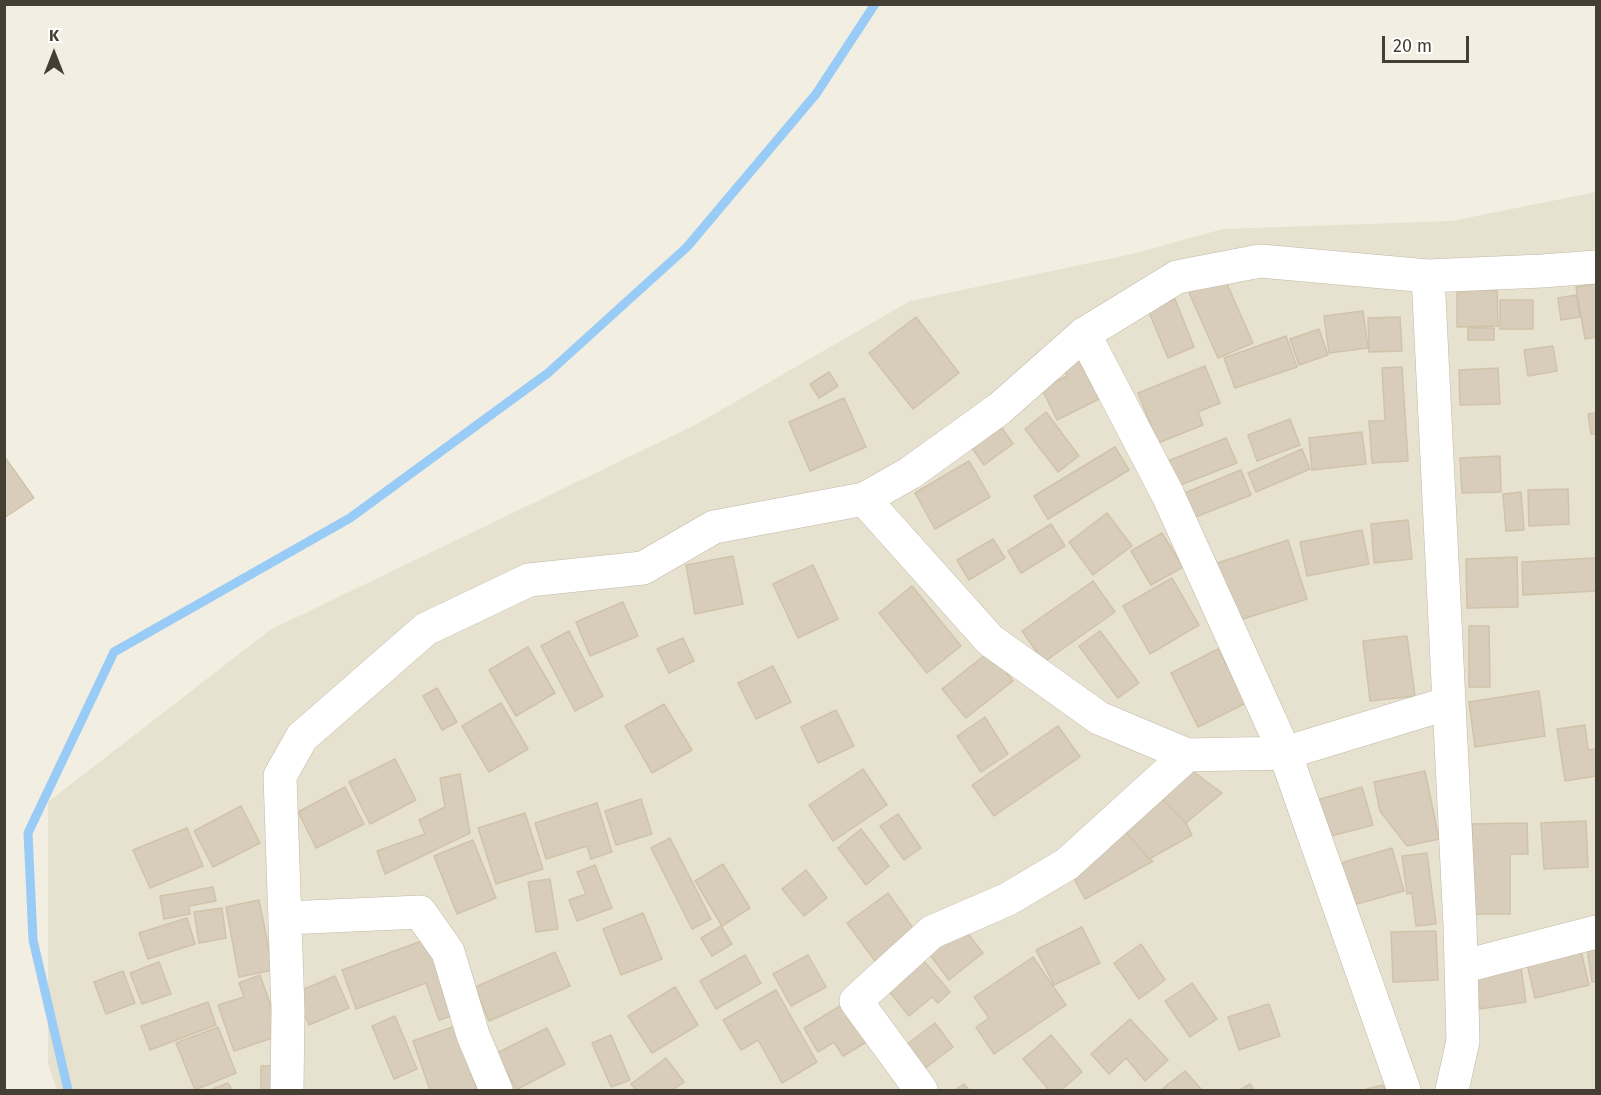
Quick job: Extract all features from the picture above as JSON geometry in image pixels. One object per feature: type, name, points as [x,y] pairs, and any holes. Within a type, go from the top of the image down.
[{"type":"street","points":[[287,1090],[286,918],[280,776],[302,737],[426,629],[529,580],[643,568],[714,527],[864,499],[910,473],[999,409],[1084,334],[1177,277],[1260,261],[1428,276],[1596,267]]},
{"type":"street","points":[[1428,276],[1461,968],[1463,1041],[1452,1090]]},
{"type":"street","points":[[1084,334],[1168,495],[1285,753],[1404,1090]]},
{"type":"street","points":[[864,499],[990,640],[1099,718],[1187,755],[1285,753],[1449,703]]},
{"type":"street","points":[[921,1090],[856,1001],[932,932],[1008,899],[1067,864],[1187,755]]},
{"type":"street","points":[[286,918],[420,912],[448,952],[473,1035],[496,1090]]},
{"type":"street","points":[[1461,968],[1596,932]]},
{"type":"shaded area","points":[[1596,192],[1596,1090],[57,1090],[48,1064],[48,802],[270,630],[695,425],[910,301],[1132,254],[1223,229],[1452,221]]},
{"type":"building","points":[[1224,277],[1253,343],[1218,358],[1189,293]]},
{"type":"building","points":[[1596,284],[1596,337],[1585,339],[1576,287]]},
{"type":"building","points":[[1497,290],[1498,326],[1457,327],[1457,291]]},
{"type":"building","points":[[1576,295],[1580,317],[1561,320],[1558,298]]},
{"type":"building","points":[[1175,299],[1194,347],[1168,358],[1148,310]]},
{"type":"building","points":[[1500,300],[1533,300],[1533,329],[1500,329]]},
{"type":"building","points":[[1363,311],[1368,348],[1329,353],[1324,316]]},
{"type":"building","points":[[916,317],[959,373],[913,409],[869,353]]},
{"type":"building","points":[[1400,317],[1402,351],[1369,352],[1368,318]]},
{"type":"building","points":[[1468,328],[1494,328],[1494,340],[1468,340]]},
{"type":"building","points":[[1319,329],[1328,355],[1299,365],[1290,339]]},
{"type":"building","points":[[1286,336],[1297,367],[1235,388],[1224,358]]},
{"type":"building","points":[[1553,346],[1557,371],[1528,376],[1524,350]]},
{"type":"building","points":[[1077,357],[1099,399],[1057,420],[1042,389],[1067,376],[1061,364]]},
{"type":"building","points":[[1205,366],[1220,403],[1198,412],[1203,425],[1158,443],[1138,393]]},
{"type":"building","points":[[1402,367],[1408,461],[1372,463],[1369,421],[1385,421],[1382,368]]},
{"type":"building","points":[[1498,368],[1500,404],[1460,405],[1459,370]]},
{"type":"building","points":[[829,372],[838,386],[819,398],[810,384]]},
{"type":"building","points":[[844,398],[866,447],[810,471],[789,422]]},
{"type":"building","points":[[1046,412],[1079,456],[1058,472],[1025,429]]},
{"type":"building","points":[[1596,413],[1596,434],[1591,434],[1588,414]]},
{"type":"building","points":[[1290,419],[1300,445],[1257,461],[1248,435]]},
{"type":"building","points":[[1002,428],[1013,444],[984,465],[972,448]]},
{"type":"building","points":[[1362,432],[1366,464],[1312,470],[1309,438]]},
{"type":"building","points":[[1226,438],[1237,463],[1178,486],[1168,461]]},
{"type":"building","points":[[1115,447],[1129,470],[1048,519],[1034,496]]},
{"type":"building","points":[[1302,449],[1310,469],[1256,492],[1248,473]]},
{"type":"building","points":[[4,456],[34,498],[4,518]]},
{"type":"building","points":[[1500,456],[1501,492],[1462,493],[1460,458]]},
{"type":"building","points":[[969,461],[990,497],[935,529],[915,493]]},
{"type":"building","points":[[1241,470],[1251,495],[1193,518],[1182,494]]},
{"type":"building","points":[[1568,489],[1569,524],[1529,526],[1528,490]]},
{"type":"building","points":[[1521,492],[1524,530],[1506,531],[1503,494]]},
{"type":"building","points":[[1107,513],[1132,546],[1093,575],[1069,542]]},
{"type":"building","points":[[1408,520],[1412,559],[1374,563],[1371,524]]},
{"type":"building","points":[[1051,524],[1065,546],[1021,573],[1008,551]]},
{"type":"building","points":[[1362,530],[1369,564],[1307,576],[1300,542]]},
{"type":"building","points":[[1162,533],[1183,567],[1151,585],[1131,551]]},
{"type":"building","points":[[993,539],[1005,558],[969,580],[957,560]]},
{"type":"building","points":[[1288,540],[1307,599],[1233,622],[1214,564]]},
{"type":"building","points":[[733,556],[743,604],[695,614],[686,565]]},
{"type":"building","points":[[1517,557],[1518,607],[1467,608],[1466,559]]},
{"type":"building","points":[[1596,558],[1596,591],[1523,595],[1522,562]]},
{"type":"building","points":[[813,565],[838,619],[798,638],[773,584]]},
{"type":"building","points":[[1172,578],[1199,625],[1150,654],[1123,606]]},
{"type":"building","points":[[1093,581],[1115,612],[1044,662],[1022,631]]},
{"type":"building","points":[[912,586],[961,646],[927,673],[879,613]]},
{"type":"building","points":[[623,602],[638,636],[590,656],[576,622]]},
{"type":"building","points":[[1469,626],[1489,626],[1490,687],[1469,687]]},
{"type":"building","points":[[569,631],[603,696],[575,711],[541,646]]},
{"type":"building","points":[[1100,631],[1139,683],[1118,698],[1079,646]]},
{"type":"building","points":[[1407,636],[1415,696],[1370,701],[1363,641]]},
{"type":"building","points":[[683,638],[694,661],[669,673],[657,649]]},
{"type":"building","points":[[528,647],[555,693],[516,716],[489,670]]},
{"type":"building","points":[[1218,649],[1246,703],[1198,727],[1171,673]]},
{"type":"building","points":[[990,651],[1013,681],[966,718],[942,689]]},
{"type":"building","points":[[773,666],[791,702],[756,719],[738,683]]},
{"type":"building","points":[[437,688],[457,722],[442,730],[423,696]]},
{"type":"building","points":[[1539,691],[1545,736],[1475,747],[1469,702]]},
{"type":"building","points":[[501,703],[528,749],[489,772],[462,726]]},
{"type":"building","points":[[664,704],[692,750],[652,773],[625,726]]},
{"type":"building","points":[[836,710],[854,746],[818,763],[801,727]]},
{"type":"building","points":[[985,717],[1008,754],[981,772],[957,736]]},
{"type":"building","points":[[1585,725],[1588,750],[1596,749],[1596,776],[1565,781],[1557,729]]},
{"type":"building","points":[[1058,726],[1080,757],[994,816],[972,785]]},
{"type":"building","points":[[395,759],[416,800],[370,824],[349,782]]},
{"type":"building","points":[[863,769],[887,805],[833,841],[809,805]]},
{"type":"building","points":[[1190,769],[1222,793],[1186,823],[1161,798]]},
{"type":"building","points":[[1425,771],[1439,839],[1407,846],[1380,811],[1374,782]]},
{"type":"building","points":[[460,774],[470,833],[385,874],[377,851],[425,834],[419,820],[445,807],[440,778]]},
{"type":"building","points":[[345,787],[364,824],[316,848],[298,812]]},
{"type":"building","points":[[1362,787],[1373,825],[1327,837],[1317,800]]},
{"type":"building","points":[[1161,798],[1186,823],[1192,835],[1149,859],[1127,833],[1124,822]]},
{"type":"building","points":[[641,799],[652,834],[616,845],[605,811]]},
{"type":"building","points":[[597,803],[612,852],[591,859],[587,846],[546,859],[535,823]]},
{"type":"building","points":[[241,806],[260,843],[213,867],[194,831]]},
{"type":"building","points":[[525,813],[543,869],[496,884],[478,828]]},
{"type":"building","points":[[898,814],[921,848],[904,860],[880,826]]},
{"type":"building","points":[[1586,821],[1588,867],[1544,869],[1541,823]]},
{"type":"building","points":[[1527,823],[1528,854],[1510,854],[1510,914],[1474,914],[1472,824]]},
{"type":"building","points":[[187,828],[203,866],[150,888],[133,850]]},
{"type":"building","points":[[861,829],[889,866],[866,885],[838,848]]},
{"type":"building","points":[[1127,833],[1153,861],[1085,899],[1067,866]]},
{"type":"building","points":[[670,838],[711,919],[692,929],[651,848]]},
{"type":"building","points":[[473,840],[496,898],[457,914],[434,856]]},
{"type":"building","points":[[1392,848],[1404,891],[1353,905],[1341,863]]},
{"type":"building","points":[[1427,853],[1436,924],[1416,926],[1412,893],[1407,894],[1402,856]]},
{"type":"building","points":[[723,864],[750,908],[722,926],[695,881]]},
{"type":"building","points":[[595,865],[612,908],[577,921],[569,900],[586,894],[577,872]]},
{"type":"building","points":[[806,870],[827,898],[804,916],[782,889]]},
{"type":"building","points":[[550,879],[558,929],[536,932],[528,882]]},
{"type":"building","points":[[213,887],[216,901],[189,906],[190,914],[164,919],[160,896]]},
{"type":"building","points":[[888,893],[915,931],[875,961],[847,923]]},
{"type":"building","points":[[259,900],[273,970],[239,977],[226,907]]},
{"type":"building","points":[[222,908],[226,938],[199,943],[194,912]]},
{"type":"building","points":[[643,913],[662,959],[621,975],[603,929]]},
{"type":"building","points":[[187,918],[195,944],[148,959],[139,933]]},
{"type":"building","points":[[961,925],[983,953],[949,980],[927,951]]},
{"type":"building","points":[[721,926],[732,944],[712,956],[701,938]]},
{"type":"building","points":[[1082,927],[1100,963],[1054,985],[1036,950]]},
{"type":"building","points":[[1436,931],[1438,980],[1393,982],[1391,932]]},
{"type":"building","points":[[430,938],[458,1014],[439,1020],[426,983],[356,1009],[342,970]]},
{"type":"building","points":[[1596,940],[1596,981],[1592,982],[1586,942]]},
{"type":"building","points":[[1141,944],[1165,980],[1139,999],[1114,963]]},
{"type":"building","points":[[1581,951],[1589,985],[1535,998],[1527,964]]},
{"type":"building","points":[[555,952],[570,986],[489,1021],[475,987]]},
{"type":"building","points":[[745,955],[761,983],[716,1009],[700,981]]},
{"type":"building","points":[[808,955],[826,987],[791,1006],[773,974]]},
{"type":"building","points":[[1033,957],[1066,1005],[994,1054],[976,1027],[989,1018],[974,997]]},
{"type":"building","points":[[923,960],[950,992],[938,1003],[932,997],[909,1016],[888,990]]},
{"type":"building","points":[[159,962],[171,994],[142,1004],[130,973]]},
{"type":"building","points":[[1521,967],[1526,1002],[1480,1009],[1475,974]]},
{"type":"building","points":[[123,971],[135,1003],[106,1014],[94,982]]},
{"type":"building","points":[[260,975],[281,1035],[234,1051],[218,1005],[244,997],[239,983]]},
{"type":"building","points":[[335,976],[349,1008],[309,1025],[295,993]]},
{"type":"building","points":[[1192,983],[1217,1019],[1190,1037],[1165,1001]]},
{"type":"building","points":[[675,987],[698,1025],[652,1053],[628,1016]]},
{"type":"building","points":[[776,990],[817,1062],[782,1083],[758,1040],[741,1050],[723,1020]]},
{"type":"building","points":[[208,1002],[216,1025],[150,1050],[141,1026]]},
{"type":"building","points":[[845,1003],[868,1041],[843,1056],[834,1042],[818,1052],[804,1028]]},
{"type":"building","points":[[1269,1004],[1280,1036],[1239,1050],[1228,1017]]},
{"type":"building","points":[[395,1016],[417,1069],[394,1079],[372,1026]]},
{"type":"building","points":[[1130,1019],[1168,1060],[1145,1081],[1126,1058],[1109,1074],[1091,1054]]},
{"type":"building","points":[[935,1023],[953,1047],[920,1072],[902,1048]]},
{"type":"building","points":[[455,1026],[477,1090],[430,1090],[413,1041]]},
{"type":"building","points":[[218,1027],[236,1073],[195,1090],[176,1043]]},
{"type":"building","points":[[547,1028],[565,1064],[516,1090],[497,1053]]},
{"type":"building","points":[[611,1035],[630,1080],[611,1087],[592,1043]]},
{"type":"building","points":[[1051,1035],[1082,1072],[1061,1090],[1049,1090],[1023,1059]]},
{"type":"building","points":[[666,1058],[684,1082],[673,1090],[636,1090],[631,1084]]},
{"type":"building","points":[[261,1066],[280,1066],[280,1090],[261,1090]]},
{"type":"building","points":[[1185,1071],[1202,1090],[1161,1090]]},
{"type":"building","points":[[228,1083],[232,1090],[210,1090]]},
{"type":"building","points":[[964,1084],[969,1090],[955,1090]]},
{"type":"building","points":[[1250,1084],[1254,1090],[1240,1090]]},
{"type":"building","points":[[1383,1085],[1385,1090],[1363,1090]]},
{"type":"waterway","points":[[68,1090],[33,940],[28,833],[114,652],[350,518],[548,373],[687,247],[816,94],[875,4]]}]
